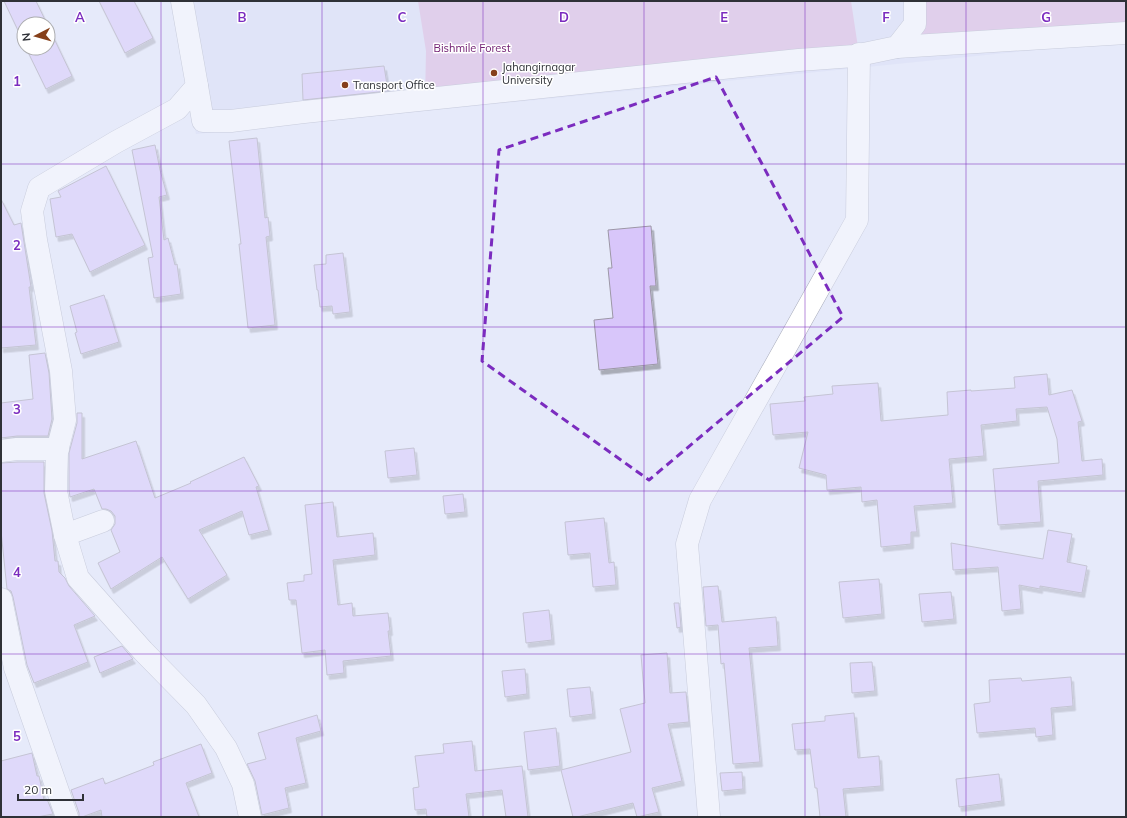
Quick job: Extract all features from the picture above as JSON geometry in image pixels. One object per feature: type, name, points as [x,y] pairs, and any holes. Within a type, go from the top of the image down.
[{"type":"street","points":[[182,1],[203,121],[231,121],[859,54],[897,47],[1126,33]]},
{"type":"street","points":[[897,47],[915,24],[915,1]]},
{"type":"street","points":[[709,817],[687,544],[700,500],[857,220],[859,54]]},
{"type":"street","points":[[197,86],[177,109],[116,142],[39,188],[32,211],[36,240],[61,371],[65,420],[58,449],[56,491],[64,535],[78,578],[134,641],[196,705],[226,748],[243,784],[250,817]]},
{"type":"street","points":[[1,451],[17,449],[58,449]]},
{"type":"street","points":[[64,535],[103,520]]},
{"type":"street","points":[[1,603],[15,668],[67,817]]},
{"type":"highlighted area","points":[[716,77],[843,317],[649,480],[482,361],[499,150]]},
{"type":"shaded area","name":"Jahangirnagar University","points":[[170,1],[1126,1],[1126,41],[196,134]]},
{"type":"green space","name":"Bishmile Forest","points":[[418,1],[851,1],[859,54],[425,100],[426,51]]},
{"type":"green space","points":[[915,1],[1126,1],[1126,33],[906,46]]},
{"type":"building","points":[[4,1],[36,1],[43,16],[16,16],[16,26]]},
{"type":"building","points":[[99,1],[134,1],[153,38],[125,53]]},
{"type":"building","points":[[56,43],[72,76],[46,89],[30,56],[56,56]]},
{"type":"building","name":"Transport Office","points":[[384,66],[388,91],[303,100],[302,74]]},
{"type":"building","points":[[257,138],[265,218],[268,217],[270,236],[266,237],[275,325],[248,328],[239,244],[241,244],[229,141]]},
{"type":"building","points":[[155,145],[167,195],[159,197],[164,240],[168,238],[175,265],[177,264],[181,294],[154,298],[148,258],[153,257],[132,150]]},
{"type":"building","points":[[106,166],[145,245],[90,272],[72,234],[56,237],[50,199],[61,197],[58,191]]},
{"type":"building","points":[[1,199],[14,225],[21,223],[31,287],[29,287],[36,345],[1,348]]},
{"type":"building","points":[[651,226],[656,286],[650,286],[658,364],[599,370],[594,320],[613,318],[608,268],[612,268],[608,230]]},
{"type":"building","points":[[343,253],[350,312],[333,314],[332,306],[320,307],[314,265],[326,264],[326,255]]},
{"type":"building","points":[[104,295],[119,342],[81,354],[70,306]]},
{"type":"building","points":[[45,353],[49,373],[52,419],[48,436],[17,436],[1,438],[1,403],[33,399],[29,355]]},
{"type":"building","points":[[1047,374],[1049,395],[1072,390],[1082,421],[1078,422],[1082,461],[1102,459],[1103,475],[1038,481],[1041,522],[998,525],[993,469],[1059,463],[1057,439],[1047,407],[1016,409],[1017,421],[981,425],[984,456],[949,459],[953,503],[914,506],[917,532],[911,532],[911,544],[881,547],[877,500],[862,502],[861,487],[827,490],[826,475],[799,468],[808,432],[773,435],[770,404],[805,401],[804,397],[833,394],[832,386],[878,383],[881,421],[948,415],[947,392],[1015,388],[1014,377]]},
{"type":"building","points":[[77,413],[82,413],[82,459],[136,441],[155,498],[191,483],[190,482],[244,457],[259,486],[256,487],[269,530],[249,535],[242,511],[199,530],[227,575],[188,599],[162,557],[111,589],[98,563],[120,552],[111,530],[115,524],[115,516],[111,511],[102,509],[94,489],[70,497],[69,453],[77,423]]},
{"type":"building","points":[[414,448],[417,475],[388,478],[385,451]]},
{"type":"building","points":[[44,462],[44,493],[52,531],[55,561],[58,561],[59,572],[65,578],[69,586],[95,616],[74,625],[88,662],[34,683],[27,665],[13,597],[11,591],[7,589],[1,531],[1,463]]},
{"type":"building","points":[[463,494],[465,512],[445,514],[443,496]]},
{"type":"building","points":[[333,502],[337,537],[373,533],[375,555],[333,560],[338,605],[352,603],[353,616],[388,613],[390,631],[388,631],[391,656],[343,661],[344,673],[327,675],[325,650],[302,653],[296,600],[289,600],[287,583],[304,581],[304,575],[312,574],[305,505]]},
{"type":"building","points":[[604,518],[609,563],[614,562],[616,585],[593,587],[590,553],[568,555],[565,522]]},
{"type":"building","points":[[1048,530],[1072,534],[1067,562],[1087,566],[1082,593],[1040,586],[1040,589],[1019,585],[1021,609],[1002,611],[998,567],[953,570],[951,543],[1043,559]]},
{"type":"building","points":[[879,579],[882,614],[843,618],[839,582]]},
{"type":"building","points":[[718,586],[722,622],[776,617],[778,646],[749,648],[760,762],[733,764],[724,663],[721,664],[718,625],[706,626],[703,587]]},
{"type":"building","points":[[951,592],[954,619],[922,622],[919,594]]},
{"type":"building","points":[[674,603],[679,603],[681,627],[677,628]]},
{"type":"building","points":[[549,610],[552,640],[526,643],[523,613]]},
{"type":"building","points":[[122,646],[133,659],[100,673],[94,657]]},
{"type":"building","points":[[667,653],[670,693],[686,692],[689,722],[668,724],[682,781],[652,788],[659,812],[637,817],[633,803],[573,817],[561,770],[631,752],[620,709],[645,703],[641,655]]},
{"type":"building","points":[[872,662],[875,691],[852,693],[850,663]]},
{"type":"building","points":[[525,669],[527,694],[505,697],[502,671]]},
{"type":"building","points":[[1071,677],[1073,706],[1051,708],[1053,735],[1036,737],[1035,728],[977,733],[974,704],[990,702],[989,680],[1021,678],[1022,681]]},
{"type":"building","points":[[590,687],[593,714],[570,717],[567,689]]},
{"type":"building","points":[[854,713],[858,758],[879,756],[881,786],[843,789],[846,817],[820,817],[817,788],[815,788],[810,749],[795,750],[792,724],[825,721],[825,716]]},
{"type":"building","points":[[317,715],[321,731],[296,738],[306,783],[285,788],[289,808],[262,815],[255,781],[247,764],[266,759],[258,733]]},
{"type":"building","points":[[556,728],[560,766],[528,770],[524,732]]},
{"type":"building","points":[[472,741],[475,771],[522,766],[528,817],[506,817],[502,790],[466,794],[469,817],[427,817],[426,809],[415,810],[413,788],[419,787],[415,756],[444,753],[443,744]]},
{"type":"building","points":[[201,744],[212,773],[186,783],[199,817],[102,817],[101,810],[79,817],[71,790],[103,778],[105,784],[154,765],[153,762]]},
{"type":"building","points":[[32,753],[44,800],[47,799],[53,814],[37,817],[1,817],[1,761]]},
{"type":"building","points":[[742,772],[743,789],[722,791],[720,773]]},
{"type":"building","points":[[999,774],[1002,801],[959,807],[956,779]]},
{"type":"place","name":"Jahangirnagar University","points":[[494,73]]},
{"type":"place","name":"Transport Office","points":[[345,85]]}]
